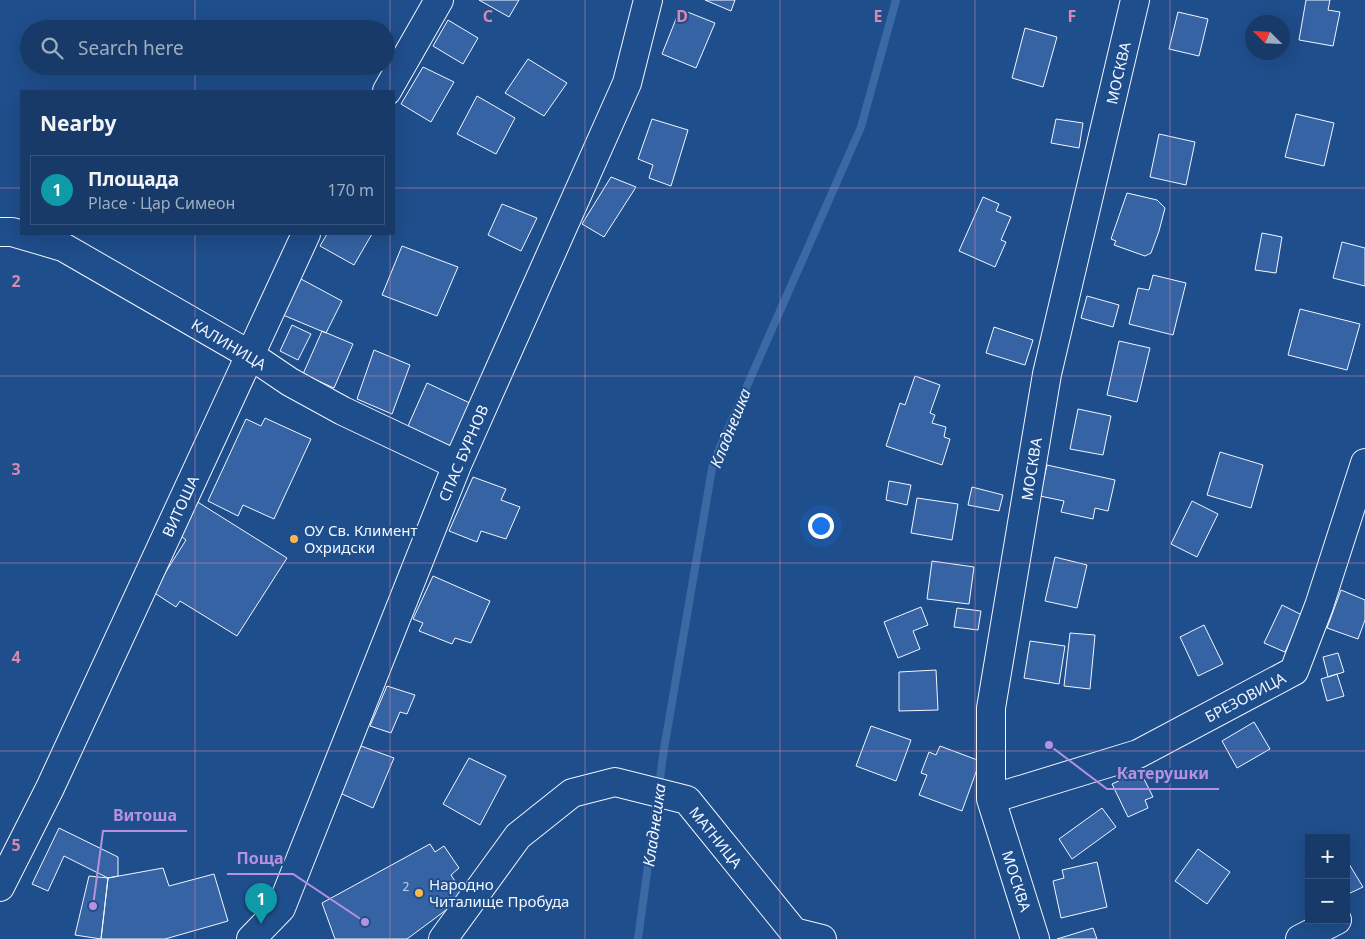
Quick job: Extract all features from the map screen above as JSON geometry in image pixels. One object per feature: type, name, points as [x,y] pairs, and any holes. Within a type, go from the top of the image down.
[{"type":"street","points":[[388,90],[439,0]]},
{"type":"street","name":"СПАС БУРНОВ","points":[[251,939],[282,908],[457,465],[627,83],[648,0]]},
{"type":"street","name":"МОСКВА","points":[[1035,939],[991,799],[991,708],[1047,374],[1135,0]]},
{"type":"street","name":"КАЛИНИЦА","points":[[0,232],[20,234]]},
{"type":"street","name":"КАЛИНИЦА","points":[[22,235],[64,247],[250,355],[290,382],[343,411],[457,465]]},
{"type":"street","name":"ВИТОША","points":[[0,887],[50,788],[306,235]]},
{"type":"street","name":"БРЕЗОВИЦА","points":[[991,799],[1138,754],[1294,671],[1319,606],[1365,462]]},
{"type":"street","name":"МАТНИЦА","points":[[443,939],[518,836],[572,793],[615,782],[687,800],[794,932],[822,939]]},
{"type":"street","points":[[1300,939],[1329,924]]},
{"type":"building","points":[[479,0],[519,0],[509,17]]},
{"type":"building","points":[[705,0],[735,0],[731,11]]},
{"type":"building","points":[[1306,0],[1330,0],[1328,10],[1340,12],[1333,46],[1299,40]]},
{"type":"building","points":[[680,9],[715,23],[696,68],[662,54]]},
{"type":"building","points":[[1178,12],[1208,19],[1199,56],[1169,49]]},
{"type":"building","points":[[448,20],[478,38],[463,64],[433,46]]},
{"type":"building","points":[[1025,28],[1057,37],[1043,87],[1012,78]]},
{"type":"building","points":[[528,59],[567,83],[544,116],[505,93]]},
{"type":"building","points":[[423,67],[454,82],[431,122],[401,104]]},
{"type":"building","points":[[477,96],[515,118],[496,154],[457,134]]},
{"type":"building","points":[[1296,114],[1334,123],[1324,166],[1285,157]]},
{"type":"building","points":[[652,119],[688,130],[671,186],[649,178],[653,165],[638,159]]},
{"type":"building","points":[[1056,119],[1083,123],[1079,148],[1051,143]]},
{"type":"building","points":[[1159,134],[1195,142],[1186,185],[1150,177]]},
{"type":"building","points":[[611,177],[636,187],[604,237],[582,224]]},
{"type":"building","points":[[1127,193],[1157,200],[1165,208],[1151,253],[1145,256],[1114,245],[1116,241],[1111,239]]},
{"type":"building","points":[[983,197],[999,204],[996,211],[1011,217],[1001,240],[1006,242],[995,267],[959,251]]},
{"type":"building","points":[[502,204],[537,218],[521,251],[488,235]]},
{"type":"building","points":[[1262,233],[1282,237],[1276,273],[1255,270]]},
{"type":"building","points":[[326,235],[371,235],[354,265],[320,246]]},
{"type":"building","points":[[1342,242],[1365,248],[1365,286],[1333,278]]},
{"type":"building","points":[[402,246],[458,267],[437,316],[382,295]]},
{"type":"building","points":[[1153,275],[1186,283],[1173,335],[1129,324],[1138,288],[1149,290]]},
{"type":"building","points":[[301,279],[342,301],[326,333],[283,315]]},
{"type":"building","points":[[1087,296],[1119,305],[1113,327],[1081,318]]},
{"type":"building","points":[[1300,309],[1360,324],[1347,370],[1288,355]]},
{"type":"building","points":[[292,325],[311,334],[298,360],[280,351]]},
{"type":"building","points":[[994,327],[1033,340],[1025,365],[986,353]]},
{"type":"building","points":[[322,331],[353,344],[334,388],[303,374]]},
{"type":"building","points":[[1119,341],[1150,348],[1137,402],[1107,395]]},
{"type":"building","points":[[374,350],[410,365],[392,414],[357,399]]},
{"type":"building","points":[[915,376],[940,385],[930,413],[935,415],[932,423],[946,427],[944,437],[950,439],[942,465],[886,446],[900,403],[905,405]]},
{"type":"building","points":[[427,383],[472,404],[453,447],[408,426]]},
{"type":"building","points":[[1078,409],[1111,416],[1103,455],[1070,449]]},
{"type":"building","points":[[265,418],[311,439],[274,519],[243,505],[238,516],[208,501],[246,419],[261,426]]},
{"type":"building","points":[[1220,452],[1263,465],[1251,508],[1207,495]]},
{"type":"building","points":[[1047,465],[1115,480],[1108,511],[1095,508],[1093,519],[1061,512],[1064,501],[1040,496]]},
{"type":"building","points":[[473,477],[506,489],[501,500],[520,507],[506,539],[481,531],[477,542],[449,531]]},
{"type":"building","points":[[889,481],[911,485],[907,505],[886,500]]},
{"type":"building","points":[[972,487],[1003,495],[999,511],[968,505]]},
{"type":"building","points":[[917,498],[958,504],[952,540],[911,533]]},
{"type":"building","points":[[196,501],[287,558],[237,636],[180,601],[176,607],[153,592],[186,540],[177,533]]},
{"type":"building","points":[[1192,501],[1218,514],[1197,557],[1171,544]]},
{"type":"building","points":[[1055,557],[1087,565],[1077,608],[1045,601]]},
{"type":"building","points":[[932,561],[974,567],[969,604],[927,599]]},
{"type":"building","points":[[433,576],[490,601],[471,643],[455,638],[452,644],[419,631],[423,623],[413,619]]},
{"type":"building","points":[[1341,590],[1365,600],[1365,620],[1358,639],[1327,628]]},
{"type":"building","points":[[1282,605],[1302,615],[1285,652],[1264,643]]},
{"type":"building","points":[[921,607],[928,625],[913,631],[920,649],[898,658],[884,622]]},
{"type":"building","points":[[957,608],[981,611],[978,630],[954,627]]},
{"type":"building","points":[[1204,625],[1223,664],[1198,676],[1180,637]]},
{"type":"building","points":[[1070,633],[1095,635],[1090,689],[1064,686]]},
{"type":"building","points":[[1030,641],[1065,646],[1059,684],[1024,678]]},
{"type":"building","points":[[1338,653],[1344,672],[1328,677],[1323,657]]},
{"type":"building","points":[[936,670],[938,710],[899,711],[899,672]]},
{"type":"building","points":[[1337,674],[1344,696],[1327,701],[1321,679]]},
{"type":"building","points":[[387,686],[415,695],[407,714],[400,712],[391,733],[370,726]]},
{"type":"building","points":[[1254,722],[1270,749],[1237,768],[1222,741]]},
{"type":"building","points":[[871,726],[911,740],[896,781],[856,766]]},
{"type":"building","points":[[361,746],[394,758],[373,808],[340,793]]},
{"type":"building","points":[[940,746],[980,761],[962,811],[919,795],[927,775],[921,773],[929,752],[936,755]]},
{"type":"building","points":[[469,758],[506,776],[480,825],[443,804]]},
{"type":"building","points":[[1140,771],[1153,797],[1145,800],[1148,808],[1128,817],[1112,784]]},
{"type":"building","points":[[1102,808],[1116,827],[1072,859],[1059,839]]},
{"type":"building","points":[[59,828],[118,857],[118,876],[108,878],[64,856],[48,891],[32,884]]},
{"type":"building","points":[[430,844],[435,852],[444,846],[459,868],[451,875],[465,896],[407,939],[335,939],[322,903]]},
{"type":"building","points":[[1198,849],[1230,872],[1207,904],[1175,881]]},
{"type":"building","points":[[1097,862],[1107,907],[1061,918],[1053,881],[1064,878],[1062,870]]},
{"type":"building","points":[[1350,866],[1363,887],[1350,893]]},
{"type":"building","points":[[163,868],[169,886],[214,874],[228,921],[165,939],[101,939],[108,878]]},
{"type":"building","points":[[89,876],[108,878],[101,939],[75,935]]},
{"type":"building","points":[[1093,928],[1097,939],[1057,939]]},
{"type":"waterway","name":"Кладнешка","points":[[638,939],[664,749],[713,463],[861,127],[896,0]]},
{"type":"place","name":"ОУ Св. Климент Охридски","points":[[294,539]]},
{"type":"place","name":"Катерушки","points":[[1049,745]]},
{"type":"place","name":"Народно Читалище Пробуда","points":[[419,893]]},
{"type":"place","name":"Витоша","points":[[93,906]]},
{"type":"place","name":"Поща","points":[[365,922]]},
{"type":"place","name":"Площада","points":[[261,924]]}]
